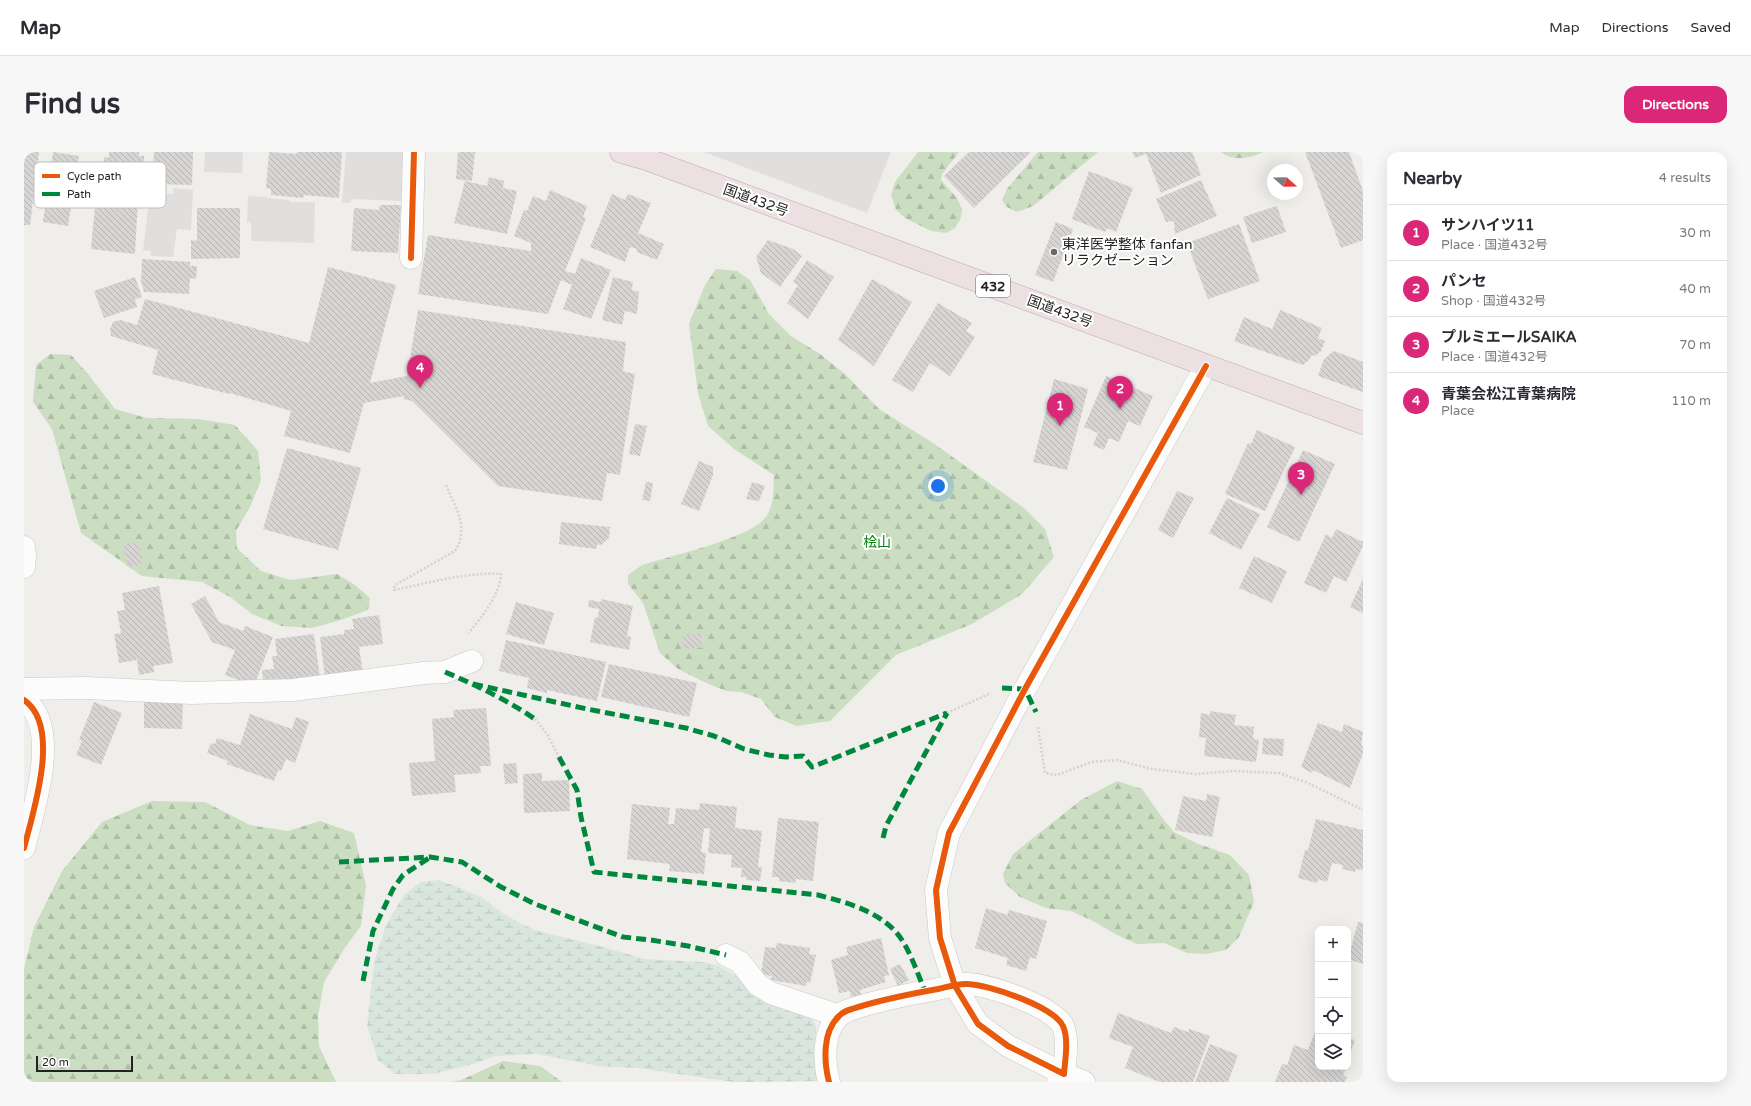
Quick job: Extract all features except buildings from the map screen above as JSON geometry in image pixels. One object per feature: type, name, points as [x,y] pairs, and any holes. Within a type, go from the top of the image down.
[{"type":"highway","name":"国道432号","points":[[621,152],[955,272],[1363,423]]},
{"type":"street","points":[[411,258],[414,152]]},
{"type":"street","points":[[1084,1082],[1061,1078],[1008,1046],[978,1024],[955,986],[940,938],[936,890],[949,834],[1025,689],[1206,366]]},
{"type":"street","points":[[24,547],[24,567]]},
{"type":"street","points":[[24,689],[86,688],[192,692],[293,690],[424,673],[445,672],[472,661]]},
{"type":"street","points":[[24,700],[28,703],[40,721],[44,752],[35,807],[24,848]]},
{"type":"street","points":[[726,955],[740,962],[758,985],[771,993],[839,1016]]},
{"type":"street","points":[[829,1082],[826,1067],[826,1044],[832,1026],[839,1016],[851,1009],[968,984],[998,991],[1031,1002],[1047,1012],[1062,1026],[1066,1042],[1061,1078]]},
{"type":"path","points":[[446,485],[460,517],[462,530],[461,543],[455,551],[395,586],[394,590],[465,576],[486,573],[501,574],[497,592],[482,616],[468,634]]},
{"type":"path","points":[[947,713],[995,691]]},
{"type":"path","points":[[535,719],[547,734],[559,757]]},
{"type":"path","points":[[1037,719],[1044,773],[1057,775],[1091,762],[1117,760],[1152,769],[1195,774],[1234,771],[1279,773],[1308,783],[1363,810]]},
{"type":"green space","points":[[918,152],[959,152],[942,174],[941,180],[957,198],[962,209],[961,218],[955,228],[946,233],[931,231],[905,218],[896,210],[891,195],[895,182]]},
{"type":"green space","points":[[1038,152],[1098,152],[1033,206],[1017,212],[1007,207],[1002,200],[1007,189]]},
{"type":"green space","points":[[1221,152],[1263,152],[1252,156],[1236,158],[1225,155]]},
{"type":"green space","name":"桧山","points":[[716,269],[737,271],[750,280],[769,314],[791,336],[820,354],[846,375],[879,409],[933,443],[1024,508],[1045,529],[1054,557],[1022,594],[972,624],[896,655],[830,721],[796,726],[775,717],[761,699],[741,692],[726,691],[678,669],[660,653],[643,603],[628,584],[628,575],[642,565],[725,540],[755,526],[768,514],[772,503],[774,475],[734,449],[708,426],[698,393],[689,324],[705,285]]},
{"type":"green space","points":[[50,354],[71,355],[115,409],[147,418],[199,419],[235,425],[258,451],[261,480],[250,507],[236,531],[237,548],[261,571],[290,580],[337,574],[355,585],[370,598],[368,610],[341,620],[312,628],[281,626],[252,614],[230,597],[202,582],[142,576],[81,533],[52,429],[33,402],[36,365]]},
{"type":"green space","points":[[1117,781],[1142,789],[1174,832],[1196,843],[1230,855],[1249,875],[1254,902],[1239,937],[1226,950],[1206,954],[1187,953],[1164,943],[1137,944],[1071,911],[1046,908],[1020,897],[1005,883],[1003,874],[1013,854],[1081,800]]},
{"type":"green space","points":[[152,801],[205,802],[250,825],[288,831],[320,821],[354,833],[366,885],[361,926],[346,946],[324,982],[318,1016],[319,1046],[336,1082],[24,1082],[24,969],[34,927],[62,871],[102,822]]},
{"type":"green space","points":[[439,880],[480,896],[507,916],[534,930],[604,947],[644,959],[704,962],[719,966],[740,978],[749,993],[759,999],[811,1018],[816,1026],[818,1081],[733,1082],[638,1068],[598,1066],[537,1054],[496,1056],[470,1065],[433,1074],[395,1074],[378,1060],[367,1026],[374,962],[386,925],[404,895],[421,882]]},
{"type":"green space","points":[[503,1061],[540,1066],[562,1082],[451,1082],[461,1080]]},
{"type":"shaded area","points":[[205,152],[243,152],[242,173],[204,172]]},
{"type":"shaded area","points":[[346,152],[404,152],[401,201],[351,199],[350,203],[342,203]]},
{"type":"shaded area","points":[[704,152],[891,152],[867,213]]},
{"type":"shaded area","points":[[173,188],[193,190],[191,230],[177,229],[173,257],[151,256],[151,251],[143,250],[148,208],[166,208],[166,194],[173,194]]},
{"type":"shaded area","points":[[248,196],[289,200],[289,202],[315,202],[314,243],[251,241],[251,222],[247,222]]},
{"type":"marked path","points":[[445,672],[491,693],[535,719]]},
{"type":"marked path","points":[[473,684],[587,709],[686,728],[714,736],[744,749],[769,755],[786,757],[803,756],[812,767],[947,713]]},
{"type":"marked path","points":[[1002,688],[1025,689],[1036,712]]},
{"type":"marked path","points":[[883,838],[886,826],[947,713]]},
{"type":"marked path","points":[[559,757],[577,790],[581,817],[594,872],[818,895],[849,904],[869,912],[895,931],[909,952],[925,991]]},
{"type":"marked path","points":[[339,862],[430,857],[462,862],[501,887],[535,904],[623,937],[688,946],[726,955]]},
{"type":"marked path","points":[[363,981],[373,931],[393,889],[403,875],[429,858]]},
{"type":"cycle path","points":[[411,258],[414,152]]},
{"type":"cycle path","points":[[829,1082],[825,1057],[827,1039],[833,1023],[839,1016],[850,1009],[884,1000],[953,985],[956,985],[960,984],[978,985],[1005,992],[1034,1004],[1057,1018],[1063,1026],[1066,1037],[1064,1074],[1008,1046],[978,1024],[955,986],[940,938],[936,890],[949,833],[1025,689],[1206,366]]},
{"type":"cycle path","points":[[24,700],[35,712],[41,729],[43,749],[42,770],[38,792],[24,848]]},
{"type":"place","name":"東洋医学整体 fanfan リラクゼーション","points":[[1054,252]]},
{"type":"place","name":"青葉会松江青葉病院","points":[[420,388]]},
{"type":"place","name":"パンセ","points":[[1120,409]]},
{"type":"place","name":"サンハイツ11","points":[[1060,426]]},
{"type":"place","name":"プルミエールSAIKA","points":[[1301,495]]}]
